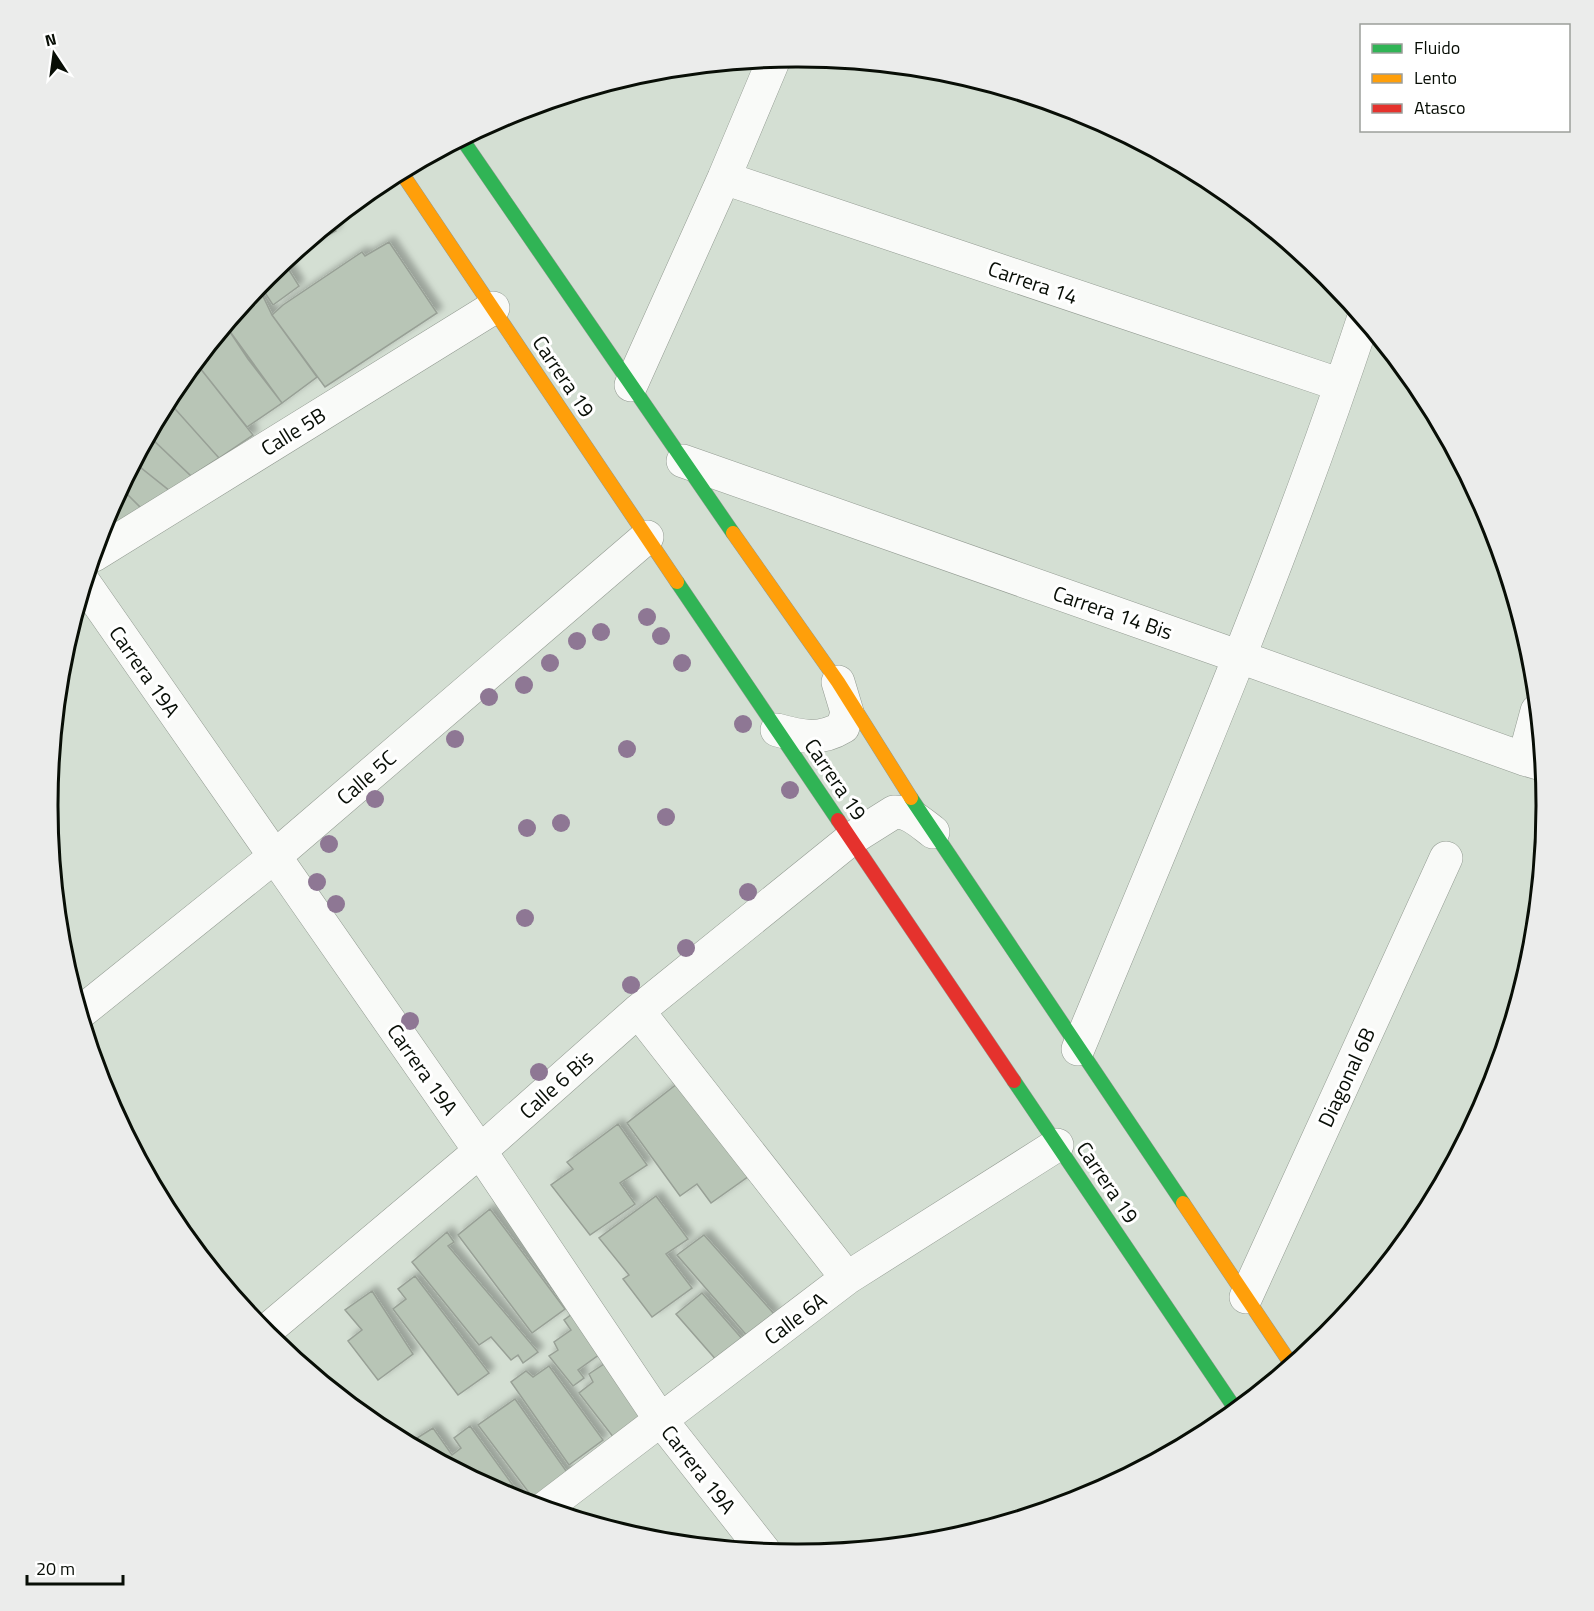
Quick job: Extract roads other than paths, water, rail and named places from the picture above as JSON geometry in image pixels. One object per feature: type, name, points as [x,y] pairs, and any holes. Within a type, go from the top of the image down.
[{"type":"highway","points":[[466,145],[838,682],[933,832],[1287,1358]]},
{"type":"highway","name":"Carrera 19","points":[[406,179],[1231,1403]]},
{"type":"street","points":[[632,385],[770,68]]},
{"type":"street","name":"Carrera 14","points":[[724,178],[1341,385]]},
{"type":"street","name":"Calle 5B","points":[[106,548],[493,308]]},
{"type":"street","points":[[1078,1049],[1240,657],[1360,329]]},
{"type":"street","name":"Carrera 14 Bis","points":[[683,461],[1533,761]]},
{"type":"street","name":"Calle 5C","points":[[87,1007],[274,856],[647,537]]},
{"type":"street","name":"Carrera 19A","points":[[91,592],[480,1151],[660,1419],[757,1542]]},
{"type":"street","points":[[777,730],[806,738],[832,734],[843,727],[847,712],[838,682]]},
{"type":"street","name":"Calle 6 Bis","points":[[273,1326],[480,1151],[638,1011],[851,839],[894,812],[909,814],[933,832]]},
{"type":"street","name":"Diagonal 6B","points":[[1246,1297],[1446,858]]},
{"type":"street","points":[[638,1011],[848,1278]]},
{"type":"street","name":"Calle 6A","points":[[552,1502],[848,1278],[1057,1145]]}]
